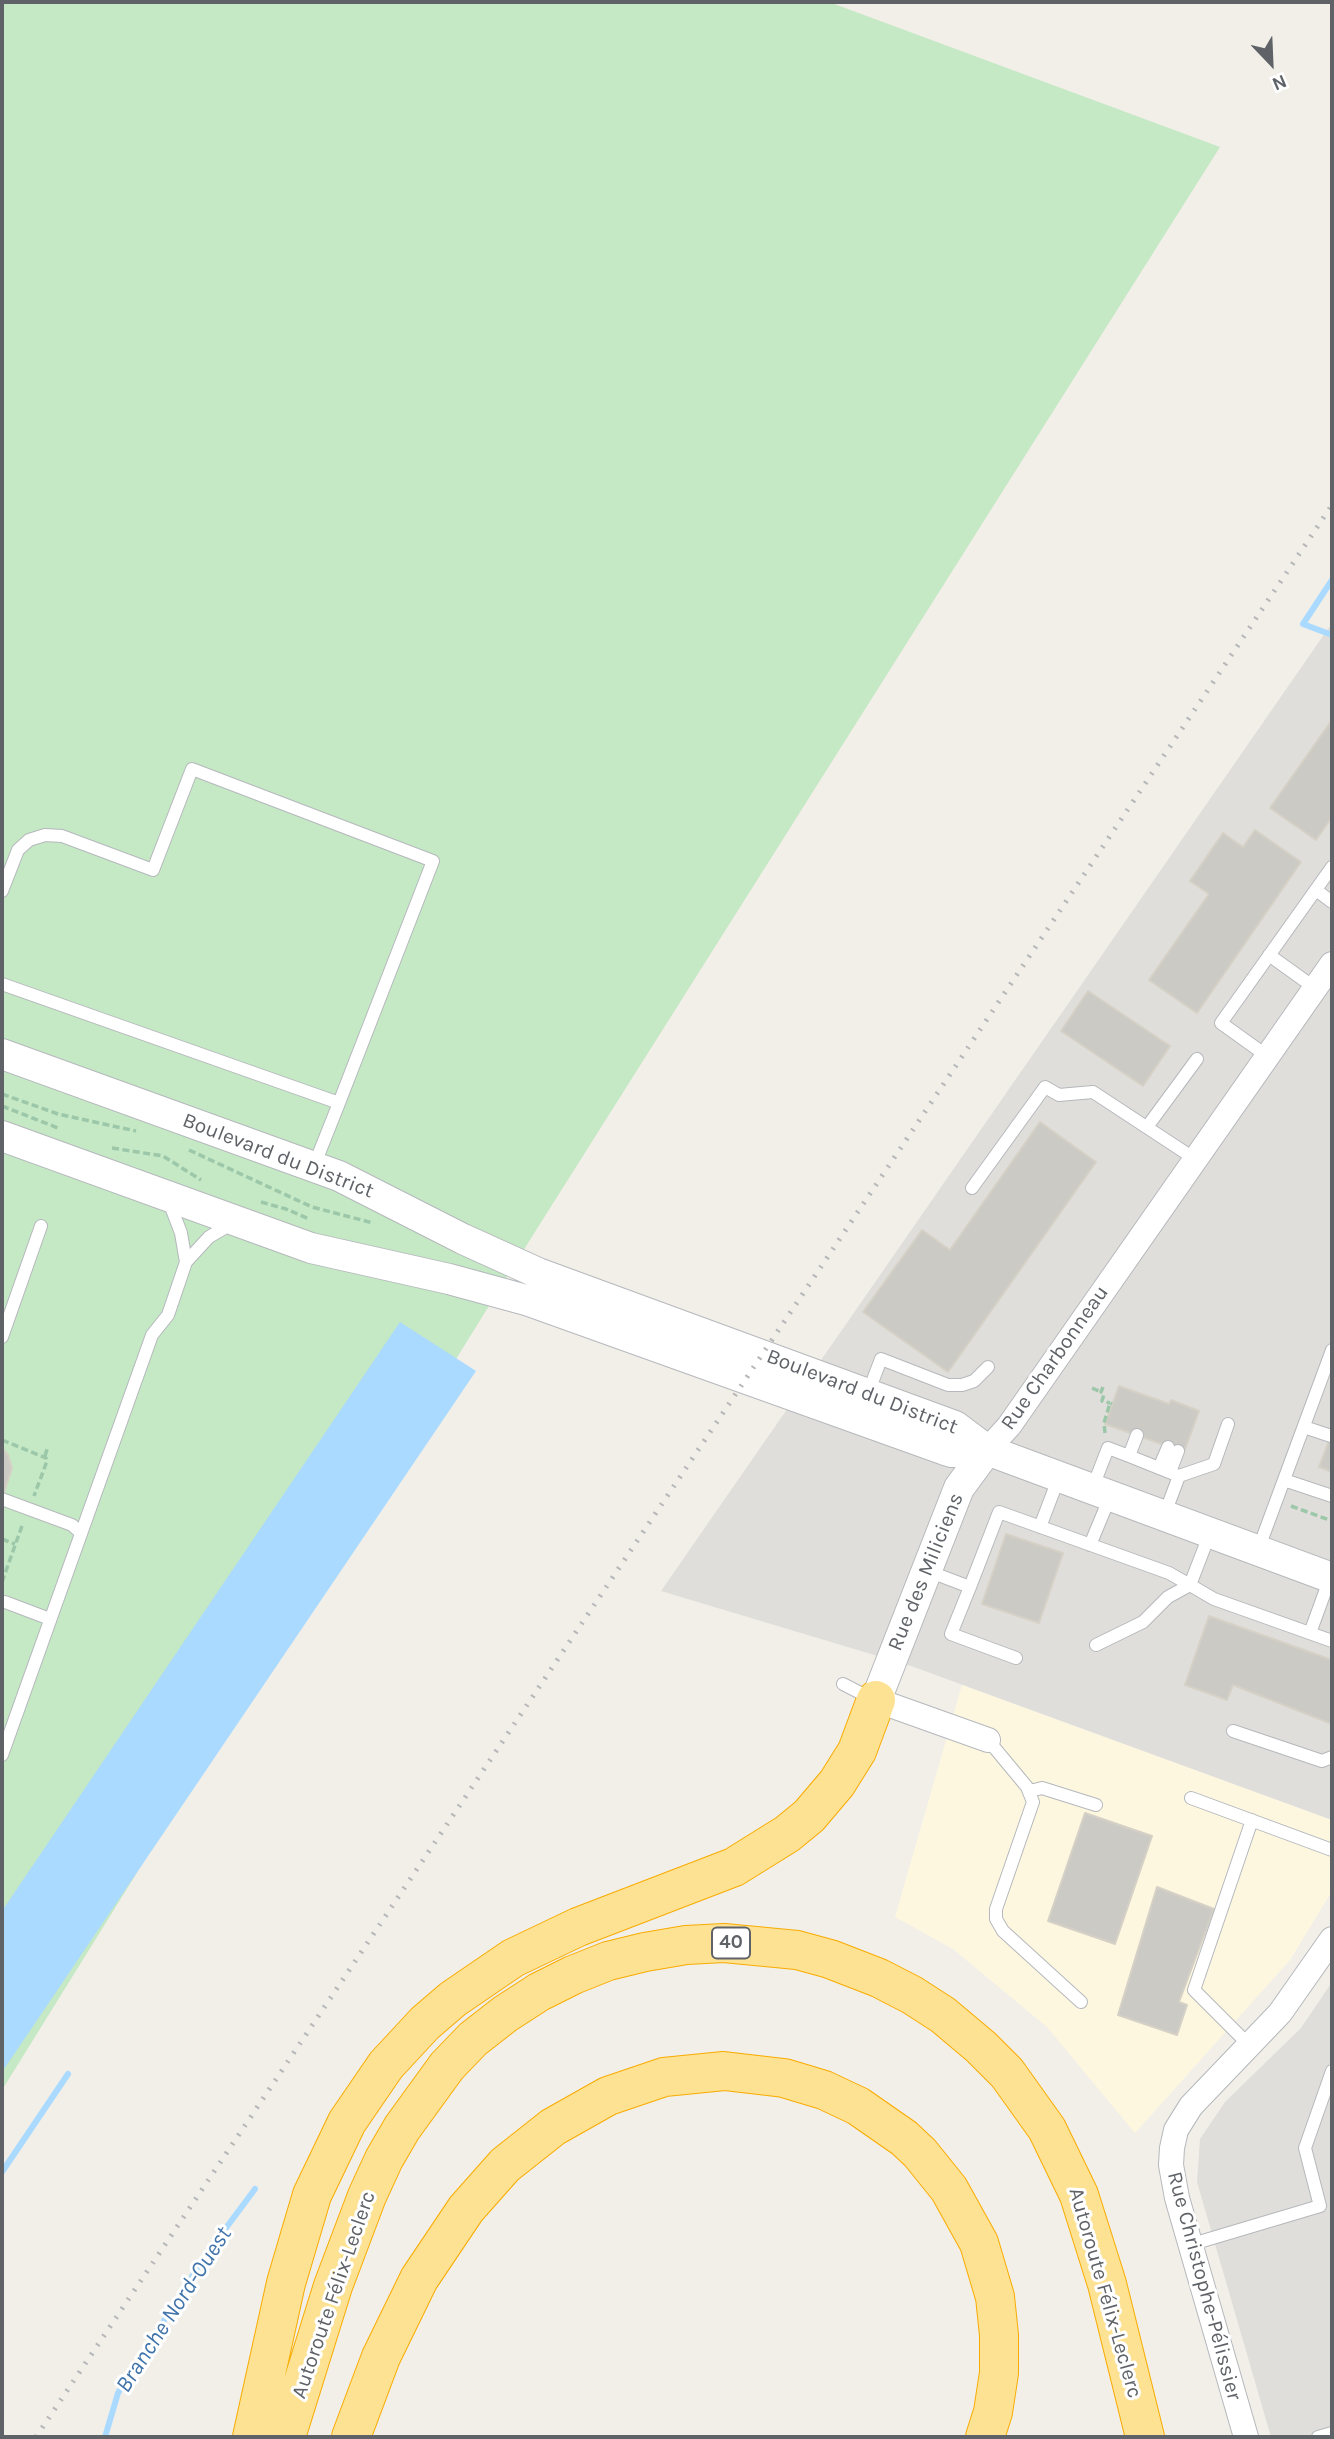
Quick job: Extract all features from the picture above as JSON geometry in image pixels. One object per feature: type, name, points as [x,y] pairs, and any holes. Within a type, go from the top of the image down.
[{"type":"highway","points":[[252,2437],[286,2283],[312,2195],[347,2122],[386,2065],[425,2023],[453,1999],[513,1958],[586,1923],[726,1870],[787,1835],[819,1805],[837,1783],[856,1751],[859,1692]]},
{"type":"highway","name":"Autoroute Félix-Leclerc","points":[[286,2437],[333,2286],[367,2196],[401,2128],[447,2066],[473,2039],[505,2014],[539,1992],[573,1975],[608,1961],[645,1952],[686,1945],[724,1943],[797,1950],[864,1971],[912,1995],[943,2015],[975,2041],[1007,2073],[1051,2136],[1079,2196],[1107,2284],[1145,2437]]},
{"type":"highway","points":[[351,2437],[386,2347],[419,2279],[466,2209],[505,2165],[553,2127],[608,2096],[664,2077],[724,2071],[784,2078],[842,2097],[904,2138],[949,2189],[979,2243],[997,2307],[999,2374],[993,2412],[985,2437]]},
{"type":"street","name":"Rue Charbonneau","points":[[1326,978],[1195,1159],[1009,1426],[987,1450],[1331,1577]]},
{"type":"street","name":"Boulevard du District","points":[[2,1054],[314,1166],[362,1186],[523,1267],[962,1429],[987,1450]]},
{"type":"street","name":"Boulevard du District","points":[[2,1136],[167,1195],[247,1211],[329,1253],[449,1279],[526,1300],[945,1450],[987,1450]]},
{"type":"street","name":"Rue des Miliciens","points":[[859,1692],[925,1570],[963,1480],[987,1450]]},
{"type":"street","points":[[859,1692],[988,1740]]},
{"type":"street","name":"Rue Christophe-Pélissier","points":[[1246,2437],[1189,2245],[1172,2175],[1173,2139],[1191,2106],[1250,2046],[1328,1955]]},
{"type":"lane","points":[[2,891],[16,855],[29,840],[45,835],[57,835],[153,870],[192,769],[433,862],[314,1166]]},
{"type":"lane","points":[[2,850],[16,855]]},
{"type":"lane","points":[[1268,1056],[1221,1023],[1332,867]]},
{"type":"lane","points":[[1316,890],[1332,902]]},
{"type":"lane","points":[[1269,955],[1326,978]]},
{"type":"lane","points":[[2,984],[339,1103]]},
{"type":"lane","points":[[1147,1128],[1197,1059]]},
{"type":"lane","points":[[972,1188],[1045,1087],[1059,1095],[1093,1092],[1195,1159]]},
{"type":"lane","points":[[167,1195],[181,1233],[186,1262]]},
{"type":"lane","points":[[2,1755],[152,1335],[168,1315],[186,1262],[209,1237],[247,1211]]},
{"type":"lane","points":[[2,1337],[41,1226]]},
{"type":"lane","points":[[1258,1551],[1331,1357]]},
{"type":"lane","points":[[868,1393],[881,1359],[948,1385],[962,1385],[974,1381],[988,1367]]},
{"type":"lane","points":[[1090,1545],[1108,1448],[1170,1472],[1214,1464],[1228,1424]]},
{"type":"lane","points":[[1304,1427],[1331,1436]]},
{"type":"lane","points":[[1129,1456],[1137,1435]]},
{"type":"lane","points":[[1163,1516],[1173,1449]]},
{"type":"lane","points":[[1040,1527],[1059,1477]]},
{"type":"lane","points":[[1284,1480],[1332,1496]]},
{"type":"lane","points":[[2,1499],[68,1523],[81,1533]]},
{"type":"lane","points":[[1016,1658],[951,1634],[999,1512],[1169,1573],[1214,1599],[1332,1641]]},
{"type":"lane","points":[[1096,1645],[1143,1622],[1168,1597],[1190,1585],[1210,1533]]},
{"type":"lane","points":[[925,1570],[970,1587]]},
{"type":"lane","points":[[1310,1633],[1331,1577]]},
{"type":"lane","points":[[5,1602],[50,1619]]},
{"type":"lane","points":[[1233,1731],[1322,1761],[1332,1757]]},
{"type":"lane","points":[[988,1740],[1030,1791],[1032,1802],[996,1909],[996,1919],[1003,1931],[1080,2002]]},
{"type":"lane","points":[[1030,1791],[1042,1788],[1096,1805]]},
{"type":"lane","points":[[1191,1798],[1332,1850]]},
{"type":"lane","points":[[1250,2046],[1194,1990],[1252,1821]]},
{"type":"lane","points":[[1189,2245],[1326,2205],[1305,2148],[1332,2071]]},
{"type":"lane","points":[[1318,2437],[1332,2433]]},
{"type":"path","points":[[2,1094],[58,1114],[142,1132]]},
{"type":"path","points":[[2,1106],[61,1130]]},
{"type":"path","points":[[109,1147],[163,1156],[206,1183]]},
{"type":"path","points":[[189,1150],[312,1207],[377,1224]]},
{"type":"path","points":[[247,1211],[293,1211],[317,1223]]},
{"type":"path","points":[[1101,1392],[1104,1387]]},
{"type":"path","points":[[1092,1388],[1104,1394],[1102,1401],[1111,1404],[1104,1423]]},
{"type":"path","points":[[2,1440],[45,1456]]},
{"type":"path","points":[[33,1500],[47,1461],[45,1456],[48,1446]]},
{"type":"path","points":[[1276,1501],[1332,1521]]},
{"type":"path","points":[[2,1582],[24,1521]]},
{"type":"path","points":[[2,1539],[15,1544]]},
{"type":"shaded area","points":[[1332,623],[1332,1820],[911,1666],[661,1591]]},
{"type":"shaded area","points":[[962,1685],[1332,1820],[1332,1891],[1290,1960],[1135,2133],[1047,2027],[953,1949],[895,1917]]},
{"type":"shaded area","points":[[1332,1982],[1332,2437],[1271,2437],[1197,2182],[1200,2139],[1225,2102],[1301,2028]]},
{"type":"green space","points":[[2,2],[829,2],[1220,147],[533,1235],[2,2090]]},
{"type":"water","points":[[400,1322],[476,1371],[2,2072],[2,1911]]},
{"type":"building","points":[[1332,720],[1332,817],[1316,840],[1270,808]]},
{"type":"building","points":[[1255,830],[1301,862],[1197,1013],[1149,980],[1209,894],[1190,881],[1223,833],[1243,847]]},
{"type":"building","points":[[1088,991],[1170,1046],[1143,1086],[1061,1031]]},
{"type":"building","points":[[1040,1122],[1096,1162],[948,1372],[863,1312],[922,1230],[950,1250]]},
{"type":"building","points":[[1119,1386],[1169,1404],[1171,1400],[1199,1411],[1184,1452],[1105,1424]]},
{"type":"building","points":[[1332,1433],[1332,1472],[1319,1467]]},
{"type":"building","points":[[2,1448],[8,1455],[12,1468],[2,1499]]},
{"type":"building","points":[[1006,1534],[1063,1553],[1039,1623],[982,1604]]},
{"type":"building","points":[[1209,1616],[1332,1660],[1332,1724],[1233,1685],[1227,1700],[1185,1685]]},
{"type":"building","points":[[1085,1813],[1152,1836],[1115,1944],[1048,1921]]},
{"type":"building","points":[[1157,1887],[1214,1909],[1179,2002],[1187,2005],[1177,2035],[1118,2015]]},
{"type":"waterway","points":[[1332,580],[1303,624],[1332,635]]},
{"type":"waterway","points":[[2,2172],[68,2074]]},
{"type":"waterway","name":"Branche Nord-Ouest","points":[[105,2437],[118,2393],[205,2256],[255,2189]]},
{"type":"railway","points":[[36,2437],[1332,505]]}]
